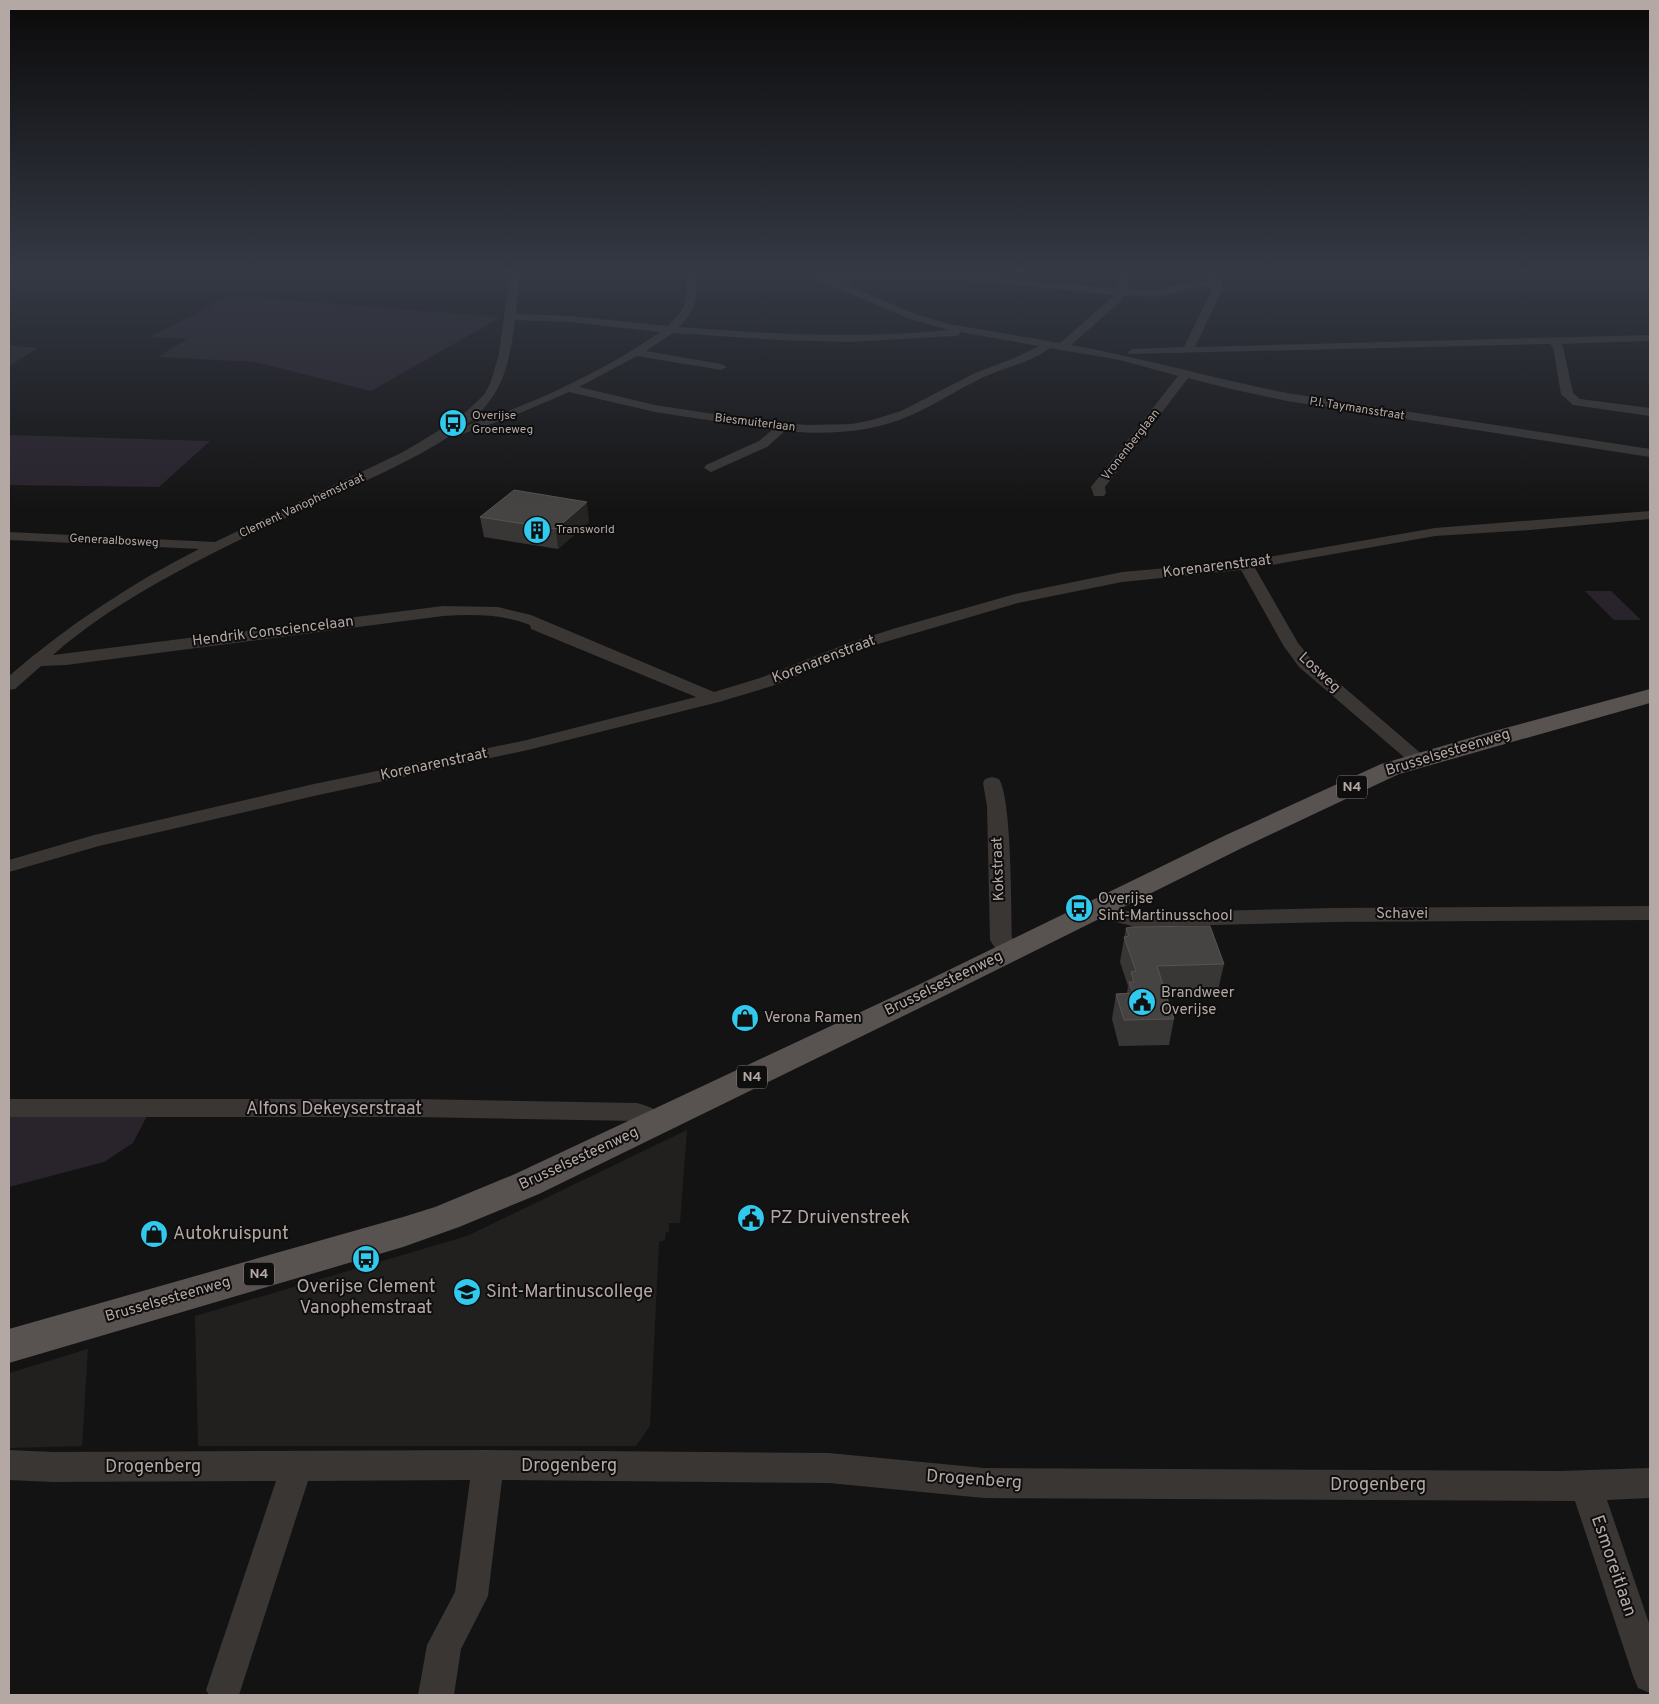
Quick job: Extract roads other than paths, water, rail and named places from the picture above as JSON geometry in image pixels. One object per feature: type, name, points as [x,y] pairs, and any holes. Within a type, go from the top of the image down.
[{"type":"main road","name":"Brusselsesteenweg","points":[[9,1346],[403,1232],[522,1186],[656,1123],[1235,841],[1390,769],[1650,696]]},
{"type":"street","name":"Clement Vanophemstraat","points":[[9,685],[77,629],[126,596],[219,546],[377,471],[442,435],[467,416],[488,396],[500,375],[503,353]]},
{"type":"street","points":[[442,435],[462,431],[567,388],[636,353],[721,367]]},
{"type":"street","name":"Biesmuiterlaan","points":[[567,388],[634,404],[780,428],[833,428],[868,425],[894,418],[925,404],[979,374],[1020,362],[1035,353]]},
{"type":"street","name":"P.I. Taymansstraat","points":[[1095,353],[1286,397],[1650,453]]},
{"type":"street","points":[[1110,355],[1117,353]]},
{"type":"street","points":[[1559,353],[1567,394],[1572,399],[1577,402],[1650,412]]},
{"type":"street","name":"Vronenberglaan","points":[[1099,493],[1098,487],[1186,373]]},
{"type":"street","points":[[711,468],[763,444],[780,428]]},
{"type":"street","name":"Korenarenstraat","points":[[9,866],[94,841],[314,790],[528,745],[713,698],[766,682],[883,637],[1015,599],[1122,577],[1246,565],[1436,532],[1650,515]]},
{"type":"street","name":"Generaalbosweg","points":[[9,536],[219,546]]},
{"type":"street","name":"Losweg","points":[[1246,565],[1291,646],[1305,663],[1418,760]]},
{"type":"street","name":"Hendrik Consciencelaan","points":[[37,661],[66,660],[443,611],[473,610],[509,615],[550,630],[713,698]]},
{"type":"street","name":"Kokstraat","points":[[992,783],[997,806],[1001,940],[1010,951]]},
{"type":"street","name":"Schavei","points":[[1108,904],[1118,917],[1136,920],[1343,915],[1650,913]]},
{"type":"street","name":"Alfons Dekeyserstraat","points":[[9,1108],[413,1108],[638,1112],[648,1116],[656,1123]]},
{"type":"street","name":"Drogenberg","points":[[9,1465],[53,1467],[488,1465],[829,1468],[984,1483],[1586,1485],[1650,1483]]},
{"type":"street","points":[[436,1695],[444,1645],[471,1596],[488,1465]]},
{"type":"street","points":[[224,1690],[297,1466]]},
{"type":"street","name":"Esmoreitlaan","points":[[1586,1485],[1650,1676]]},
{"type":"place","name":"Overijse Groeneweg","points":[[453,423]]},
{"type":"place","name":"Transworld","points":[[537,530]]},
{"type":"place","name":"Overijse Sint-Martinusschool","points":[[1079,908]]},
{"type":"place","name":"Brandweer Overijse","points":[[1142,1002]]},
{"type":"place","name":"Verona Ramen","points":[[745,1018]]},
{"type":"place","name":"PZ Druivenstreek","points":[[751,1218]]},
{"type":"place","name":"Autokruispunt","points":[[154,1234]]},
{"type":"place","name":"Overijse Clement Vanophemstraat","points":[[366,1259]]},
{"type":"place","name":"Sint-Martinuscollege","points":[[467,1292]]}]
